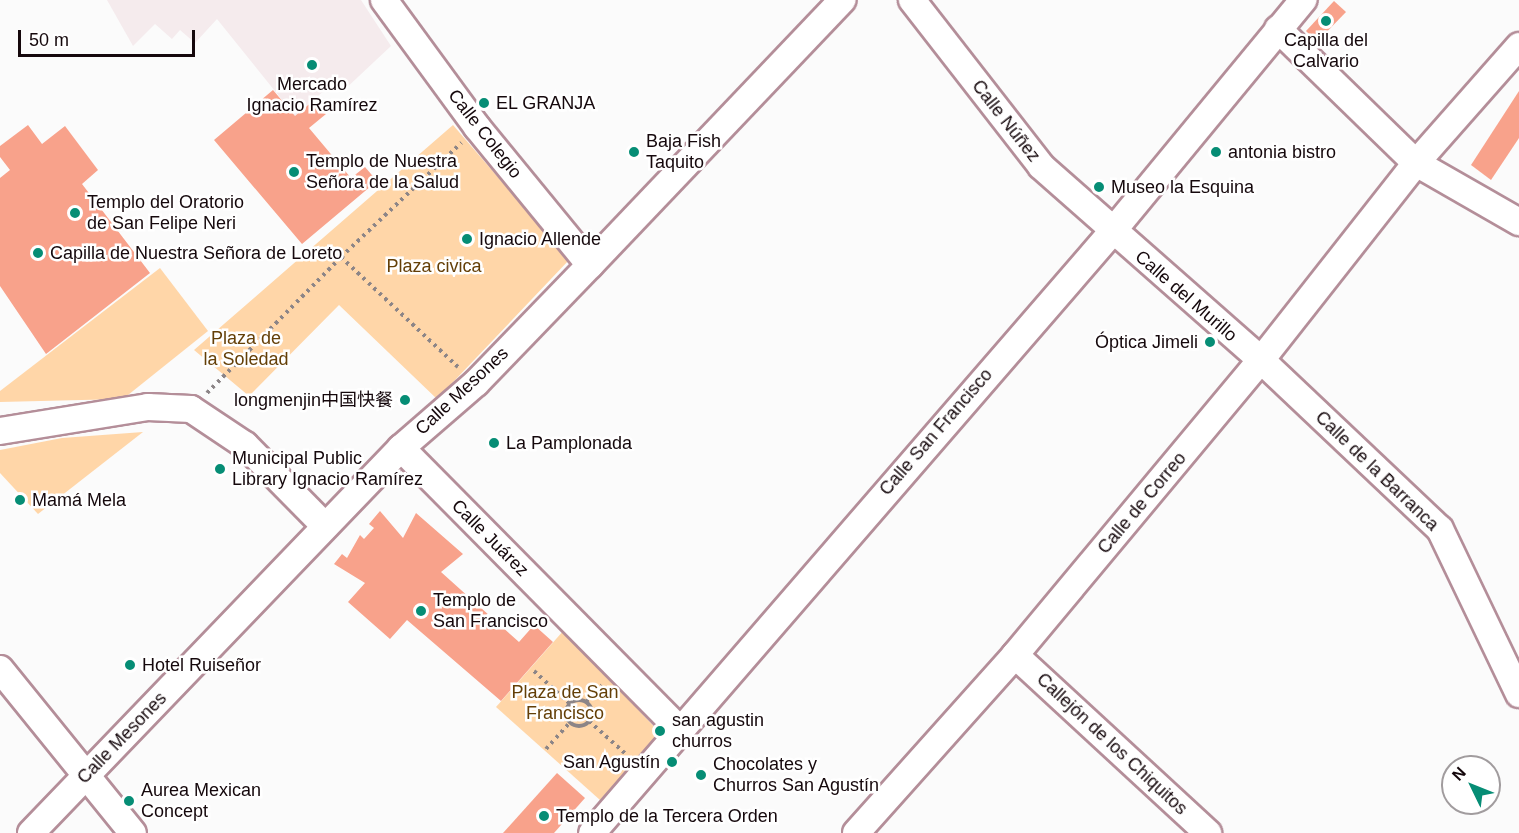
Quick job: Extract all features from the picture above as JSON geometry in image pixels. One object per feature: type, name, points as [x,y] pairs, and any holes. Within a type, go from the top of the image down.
[{"type":"street","name":"Calle Colegio","points":[[384,0],[477,128],[590,265]]},
{"type":"street","name":"Calle Mesones","points":[[31,833],[401,448],[476,383],[842,0]]},
{"type":"street","name":"Calle Núñez","points":[[912,0],[1041,166],[1112,232]]},
{"type":"street","name":"Calle San Francisco","points":[[601,830],[645,771],[1112,232],[1303,0]]},
{"type":"street","points":[[1278,29],[1416,163],[1519,222]]},
{"type":"street","name":"Calle de Correo","points":[[856,833],[1016,655],[1261,360],[1416,163],[1519,46]]},
{"type":"street","name":"Calle del Murillo","points":[[1112,232],[1261,360]]},
{"type":"street","name":"Calle de la Barranca","points":[[1261,360],[1440,529],[1519,694]]},
{"type":"street","points":[[0,431],[148,407],[191,409],[245,446],[325,526]]},
{"type":"street","name":"Calle Juárez","points":[[401,448],[680,730]]},
{"type":"street","name":"Callejón de los Chiquitos","points":[[1016,655],[1208,833]]},
{"type":"street","points":[[0,669],[133,833]]},
{"type":"path","points":[[191,409],[341,257],[477,128]]},
{"type":"path","points":[[341,257],[476,383]]},
{"type":"path","points":[[534,671],[570,704],[570,722],[546,748]]},
{"type":"path","points":[[570,704],[586,702],[589,720],[645,771]]},
{"type":"path","points":[[570,722],[577,725],[589,720]]},
{"type":"shaded area","name":"Mercado Ignacio Ramírez","points":[[107,0],[361,0],[391,46],[342,92],[333,83],[295,116],[217,19],[195,43],[180,30],[172,39],[155,24],[133,46]]},
{"type":"green space","name":"Plaza civica","points":[[453,125],[569,260],[437,399],[339,305],[249,396],[194,350]]},
{"type":"green space","points":[[160,268],[208,331],[123,399],[0,402],[0,391]]},
{"type":"green space","points":[[143,432],[38,514],[0,473],[0,450],[62,438]]},
{"type":"green space","name":"Plaza de San Francisco","points":[[564,630],[660,733],[600,800],[496,707]]},
{"type":"building","name":"Capilla del Calvario","points":[[1334,1],[1346,12],[1317,42],[1306,31]]},
{"type":"building","name":"Templo de Nuestra Señora de la Salud","points":[[273,90],[295,116],[314,100],[326,114],[309,128],[351,178],[365,167],[377,181],[302,244],[214,140]]},
{"type":"building","points":[[1519,91],[1519,138],[1491,180],[1471,165]]},
{"type":"building","points":[[28,125],[42,144],[65,126],[98,170],[82,184],[150,273],[46,354],[0,286],[0,178],[10,170],[0,157],[0,146]]},
{"type":"building","name":"Templo de San Francisco","points":[[380,511],[403,538],[416,513],[463,554],[441,572],[519,642],[534,625],[553,642],[501,701],[407,620],[390,639],[348,602],[365,583],[334,564],[342,554],[347,558],[360,535],[364,539],[374,528],[369,524]]},
{"type":"building","name":"Templo de la Tercera Orden","points":[[557,773],[585,798],[554,833],[503,833]]},
{"type":"place","name":"Capilla del Calvario","points":[[1326,21]]},
{"type":"place","name":"Mercado Ignacio Ramírez","points":[[312,65]]},
{"type":"place","name":"EL GRANJA","points":[[484,103]]},
{"type":"place","name":"Baja Fish Taquito","points":[[634,152]]},
{"type":"place","name":"antonia bistro","points":[[1216,152]]},
{"type":"place","name":"Templo de Nuestra Señora de la Salud","points":[[294,172]]},
{"type":"place","name":"Museo la Esquina","points":[[1099,187]]},
{"type":"place","name":"Templo del Oratorio de San Felipe Neri","points":[[75,213]]},
{"type":"place","name":"Ignacio Allende","points":[[467,239]]},
{"type":"place","name":"Capilla de Nuestra Señora de Loreto","points":[[38,253]]},
{"type":"place","name":"Óptica Jimeli","points":[[1210,342]]},
{"type":"place","name":"longmenjin中国快餐","points":[[405,400]]},
{"type":"place","name":"La Pamplonada","points":[[494,443]]},
{"type":"place","name":"Municipal Public Library Ignacio Ramírez","points":[[220,469]]},
{"type":"place","name":"Mamá Mela","points":[[20,500]]},
{"type":"place","name":"Templo de San Francisco","points":[[421,611]]},
{"type":"place","name":"Hotel Ruiseñor","points":[[130,665]]},
{"type":"place","name":"san agustin churros","points":[[660,731]]},
{"type":"place","name":"San Agustín","points":[[672,762]]},
{"type":"place","name":"Chocolates y Churros San Agustín","points":[[701,775]]},
{"type":"place","name":"Aurea Mexican Concept","points":[[129,801]]},
{"type":"place","name":"Templo de la Tercera Orden","points":[[544,816]]},
{"type":"park label","name":"Plaza de la Soledad","points":[[246,349]]}]
